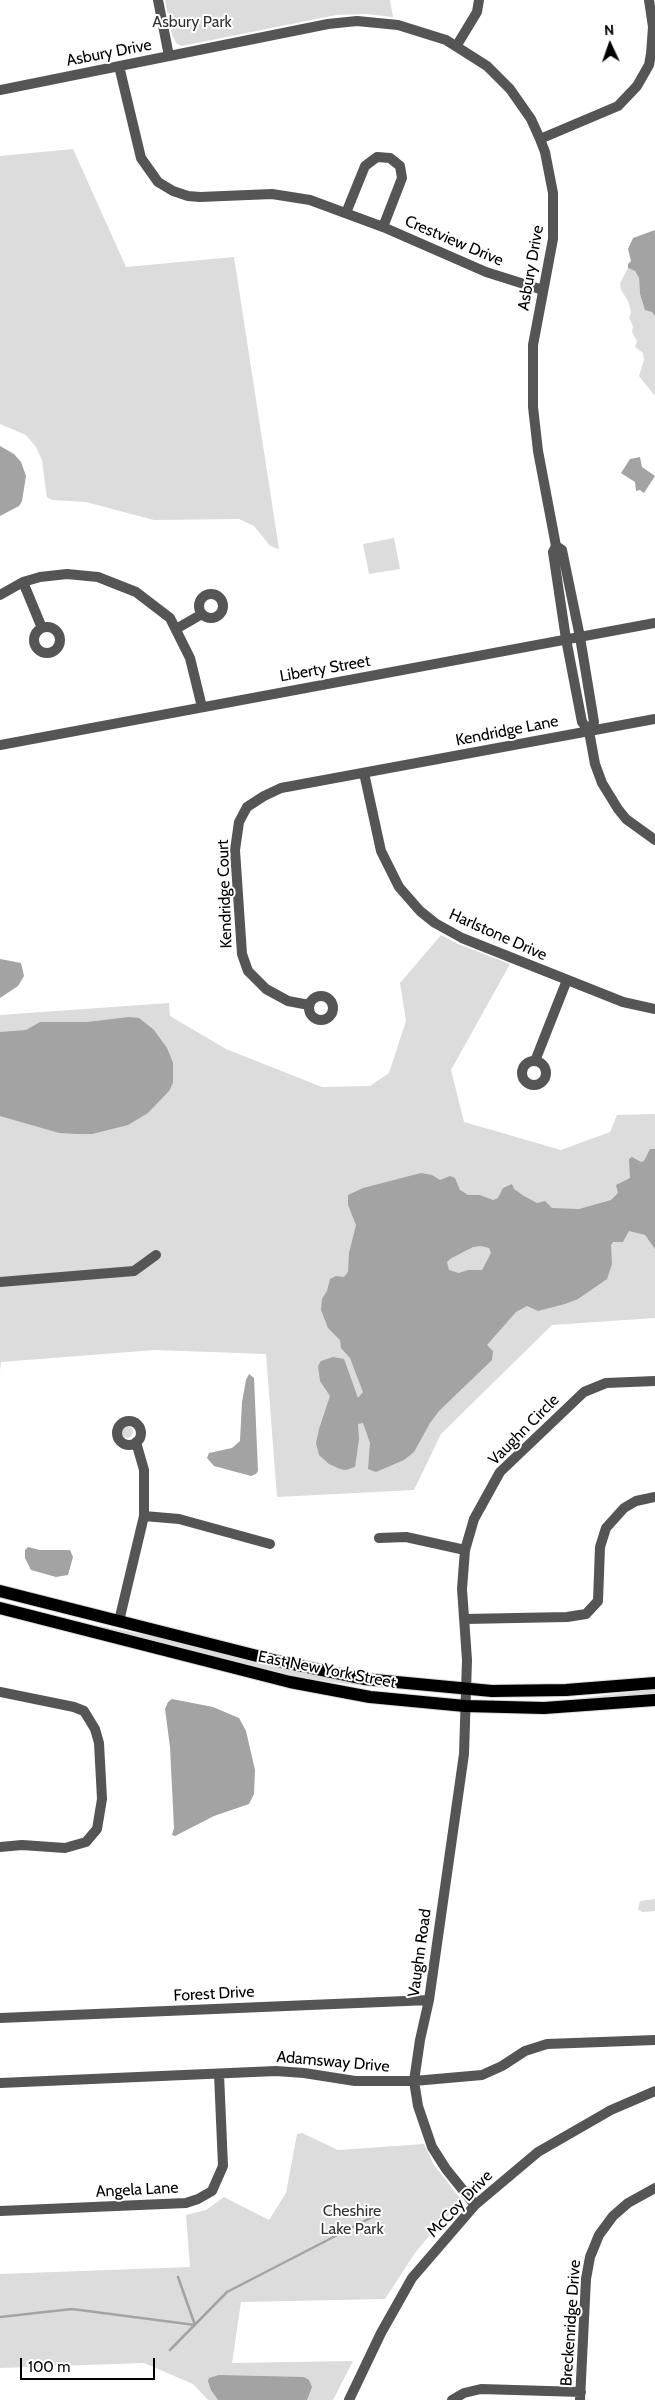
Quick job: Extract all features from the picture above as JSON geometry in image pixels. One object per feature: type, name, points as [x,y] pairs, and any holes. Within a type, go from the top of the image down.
[{"type":"main road","name":"East New York Street","points":[[0,1591],[318,1670],[402,1684],[466,1689],[558,1690],[655,1683]]},
{"type":"main road","name":"East New York Street","points":[[0,1608],[290,1682],[370,1697],[465,1706],[562,1708],[655,1700]]},
{"type":"street","points":[[158,0],[169,56]]},
{"type":"street","points":[[457,45],[476,12],[479,0]]},
{"type":"street","points":[[540,138],[618,106],[637,86],[648,65],[651,54],[653,27],[648,0]]},
{"type":"street","name":"Asbury Drive","points":[[0,90],[328,24],[357,21],[398,25],[419,30],[457,45],[487,66],[510,89],[531,119],[540,138],[551,181],[554,208],[553,239],[533,345],[533,408],[538,451],[556,546],[553,552],[566,640],[582,722],[589,731],[595,764],[610,798],[626,819],[655,840]]},
{"type":"street","name":"Crestview Drive","points":[[118,66],[139,153],[147,169],[158,182],[173,191],[188,196],[258,194],[286,195],[310,200],[346,212],[486,272],[543,290]]},
{"type":"street","name":"Crestview Drive","points":[[346,212],[365,166],[377,157],[390,158],[400,166],[402,178],[382,227]]},
{"type":"street","name":"Asbury Drive","points":[[556,546],[562,550],[580,637],[594,722],[589,731]]},
{"type":"street","points":[[0,595],[23,582],[40,577],[67,574],[85,574],[110,580],[136,592],[170,618],[190,658],[202,707]]},
{"type":"street","points":[[23,582],[42,628]]},
{"type":"street","points":[[176,629],[202,614]]},
{"type":"street","name":"Liberty Street","points":[[0,745],[655,623]]},
{"type":"street","name":"Kendridge Lane","points":[[364,773],[655,718]]},
{"type":"street","name":"Harlstone Drive","points":[[364,773],[381,851],[400,887],[420,911],[456,935],[623,1002],[655,1009]]},
{"type":"street","name":"Kendridge Court","points":[[309,1005],[288,1001],[266,989],[255,981],[244,962],[240,946],[235,850],[239,822],[247,807],[271,792],[364,773]]},
{"type":"street","points":[[535,1061],[567,980]]},
{"type":"street","points":[[0,1282],[134,1271],[156,1255]]},
{"type":"street","name":"Vaughn Circle","points":[[466,1689],[467,1660],[462,1589],[465,1550],[474,1519],[500,1472],[584,1392],[606,1384],[655,1381]]},
{"type":"street","points":[[118,1621],[144,1516],[144,1470],[136,1442]]},
{"type":"street","points":[[465,1619],[567,1617],[586,1614],[598,1602],[600,1547],[606,1528],[624,1508],[636,1501],[655,1497]]},
{"type":"street","points":[[144,1516],[179,1519],[270,1544]]},
{"type":"street","points":[[379,1538],[406,1537],[465,1550]]},
{"type":"street","name":"Vaughn Road","points":[[466,1689],[464,1754],[429,2000],[420,2040],[414,2081],[418,2106],[432,2147],[446,2170],[475,2206]]},
{"type":"street","points":[[0,1692],[74,1707],[84,1712],[95,1729],[99,1743],[102,1799],[97,1829],[86,1842],[65,1848],[0,1847]]},
{"type":"street","name":"Forest Drive","points":[[0,2018],[429,2000]]},
{"type":"street","name":"Adamsway Drive","points":[[0,2083],[287,2071],[354,2081],[414,2081],[482,2075],[502,2066],[525,2051],[548,2044],[655,2040]]},
{"type":"street","name":"Angela Lane","points":[[0,2211],[186,2203],[198,2200],[212,2191],[223,2166],[219,2074]]},
{"type":"street","name":"McCoy Drive","points":[[349,2400],[381,2333],[412,2278],[475,2206],[538,2152],[611,2110],[655,2090]]},
{"type":"street","name":"Breckenridge Drive","points":[[580,2396],[586,2278],[590,2258],[600,2235],[613,2216],[628,2203],[655,2188]]},
{"type":"street","points":[[452,2400],[464,2393],[481,2389],[580,2396]]},
{"type":"green space","name":"Asbury Park","points":[[165,0],[390,0],[393,17],[366,14],[336,15],[182,46],[177,44],[172,35]]},
{"type":"green space","points":[[73,149],[126,267],[234,257],[279,549],[270,546],[254,526],[239,519],[154,520],[86,502],[52,500],[47,497],[42,460],[36,447],[26,435],[0,424],[0,156]]},
{"type":"green space","points":[[628,268],[635,271],[639,278],[640,294],[655,316],[655,396],[639,376],[644,360],[643,353],[635,347],[637,341],[632,332],[633,326],[629,318],[631,312],[628,301],[621,290],[620,283]]},
{"type":"green space","points":[[394,538],[400,569],[369,574],[363,544]]},
{"type":"green space","points":[[441,935],[458,944],[510,964],[451,1070],[464,1122],[561,1150],[610,1132],[617,1115],[655,1114],[655,1318],[552,1325],[441,1434],[414,1490],[277,1497],[266,1354],[155,1350],[1,1362],[0,1371],[0,1015],[169,1003],[170,1016],[226,1049],[322,1087],[370,1086],[389,1073],[406,1021],[400,983]]},
{"type":"green space","points":[[127,1426],[133,1432],[127,1438],[121,1432]]},
{"type":"green space","points":[[95,1625],[167,1639],[307,1674],[355,1683],[355,1685],[287,1676],[94,1627]]},
{"type":"green space","points":[[655,1689],[655,1694],[574,1702],[574,1699]]},
{"type":"green space","points":[[655,1899],[655,1911],[642,1912],[638,1909],[640,1901]]},
{"type":"green space","name":"Cheshire Lake Park","points":[[302,2133],[338,2150],[424,2144],[434,2165],[462,2201],[415,2253],[385,2299],[241,2302],[232,2363],[353,2361],[333,2400],[208,2400],[193,2384],[144,2363],[0,2368],[0,2274],[190,2267],[186,2215],[206,2210],[224,2197],[269,2220],[286,2193],[297,2134]]},
{"type":"shaded area","points":[[655,230],[655,316],[652,312],[645,310],[640,294],[639,278],[635,271],[628,268],[628,264],[631,261],[628,249],[633,238]]},
{"type":"shaded area","points":[[0,446],[14,454],[21,462],[26,476],[22,501],[19,506],[0,516]]},
{"type":"shaded area","points":[[640,457],[642,467],[655,476],[644,493],[640,490],[636,491],[635,482],[621,473],[630,459]]},
{"type":"shaded area","points":[[0,959],[21,963],[24,976],[18,986],[0,998]]},
{"type":"shaded area","points":[[129,1017],[139,1018],[154,1030],[167,1048],[173,1063],[173,1083],[169,1091],[148,1113],[128,1125],[92,1134],[59,1133],[0,1116],[0,1032],[26,1030],[40,1022],[87,1022]]},
{"type":"shaded area","points":[[650,1149],[655,1149],[655,1249],[645,1235],[629,1231],[623,1242],[613,1242],[611,1245],[612,1264],[607,1279],[578,1299],[565,1304],[538,1311],[527,1306],[516,1312],[487,1345],[493,1351],[492,1360],[439,1411],[414,1452],[404,1460],[376,1472],[368,1469],[370,1443],[363,1423],[358,1424],[359,1439],[355,1467],[346,1470],[340,1469],[329,1464],[319,1455],[316,1443],[330,1396],[320,1381],[318,1366],[321,1361],[333,1357],[344,1359],[358,1398],[363,1392],[350,1358],[341,1348],[340,1340],[328,1328],[321,1310],[322,1299],[327,1291],[330,1279],[336,1276],[344,1277],[348,1272],[349,1253],[356,1225],[348,1205],[348,1195],[363,1188],[421,1173],[432,1175],[440,1180],[450,1176],[455,1178],[460,1190],[468,1195],[480,1195],[493,1200],[498,1198],[503,1188],[512,1184],[514,1189],[537,1203],[545,1201],[552,1208],[579,1209],[611,1200],[618,1193],[616,1185],[630,1178],[629,1159],[632,1157],[641,1162],[644,1161]],"holes":[[[473,1247],[489,1248],[491,1253],[482,1270],[468,1270],[459,1273],[449,1270],[447,1262],[450,1259]]]},
{"type":"shaded area","points":[[249,1374],[254,1378],[258,1471],[251,1476],[214,1466],[207,1458],[209,1453],[232,1448],[240,1441],[242,1402]]},
{"type":"shaded area","points":[[28,1547],[40,1550],[70,1550],[73,1557],[68,1575],[56,1577],[31,1570],[25,1558],[25,1550]]},
{"type":"shaded area","points":[[172,1699],[213,1707],[239,1718],[246,1731],[255,1770],[254,1794],[249,1804],[214,1816],[175,1836],[172,1835],[174,1828],[170,1747],[165,1709],[168,1702]]},
{"type":"shaded area","points":[[219,2375],[304,2377],[309,2380],[312,2387],[307,2400],[218,2400],[211,2390],[208,2381],[209,2378]]},
{"type":"waterway","points":[[170,2350],[227,2292],[380,2213]]},
{"type":"waterway","points":[[0,2317],[72,2309],[195,2325],[178,2277]]}]
